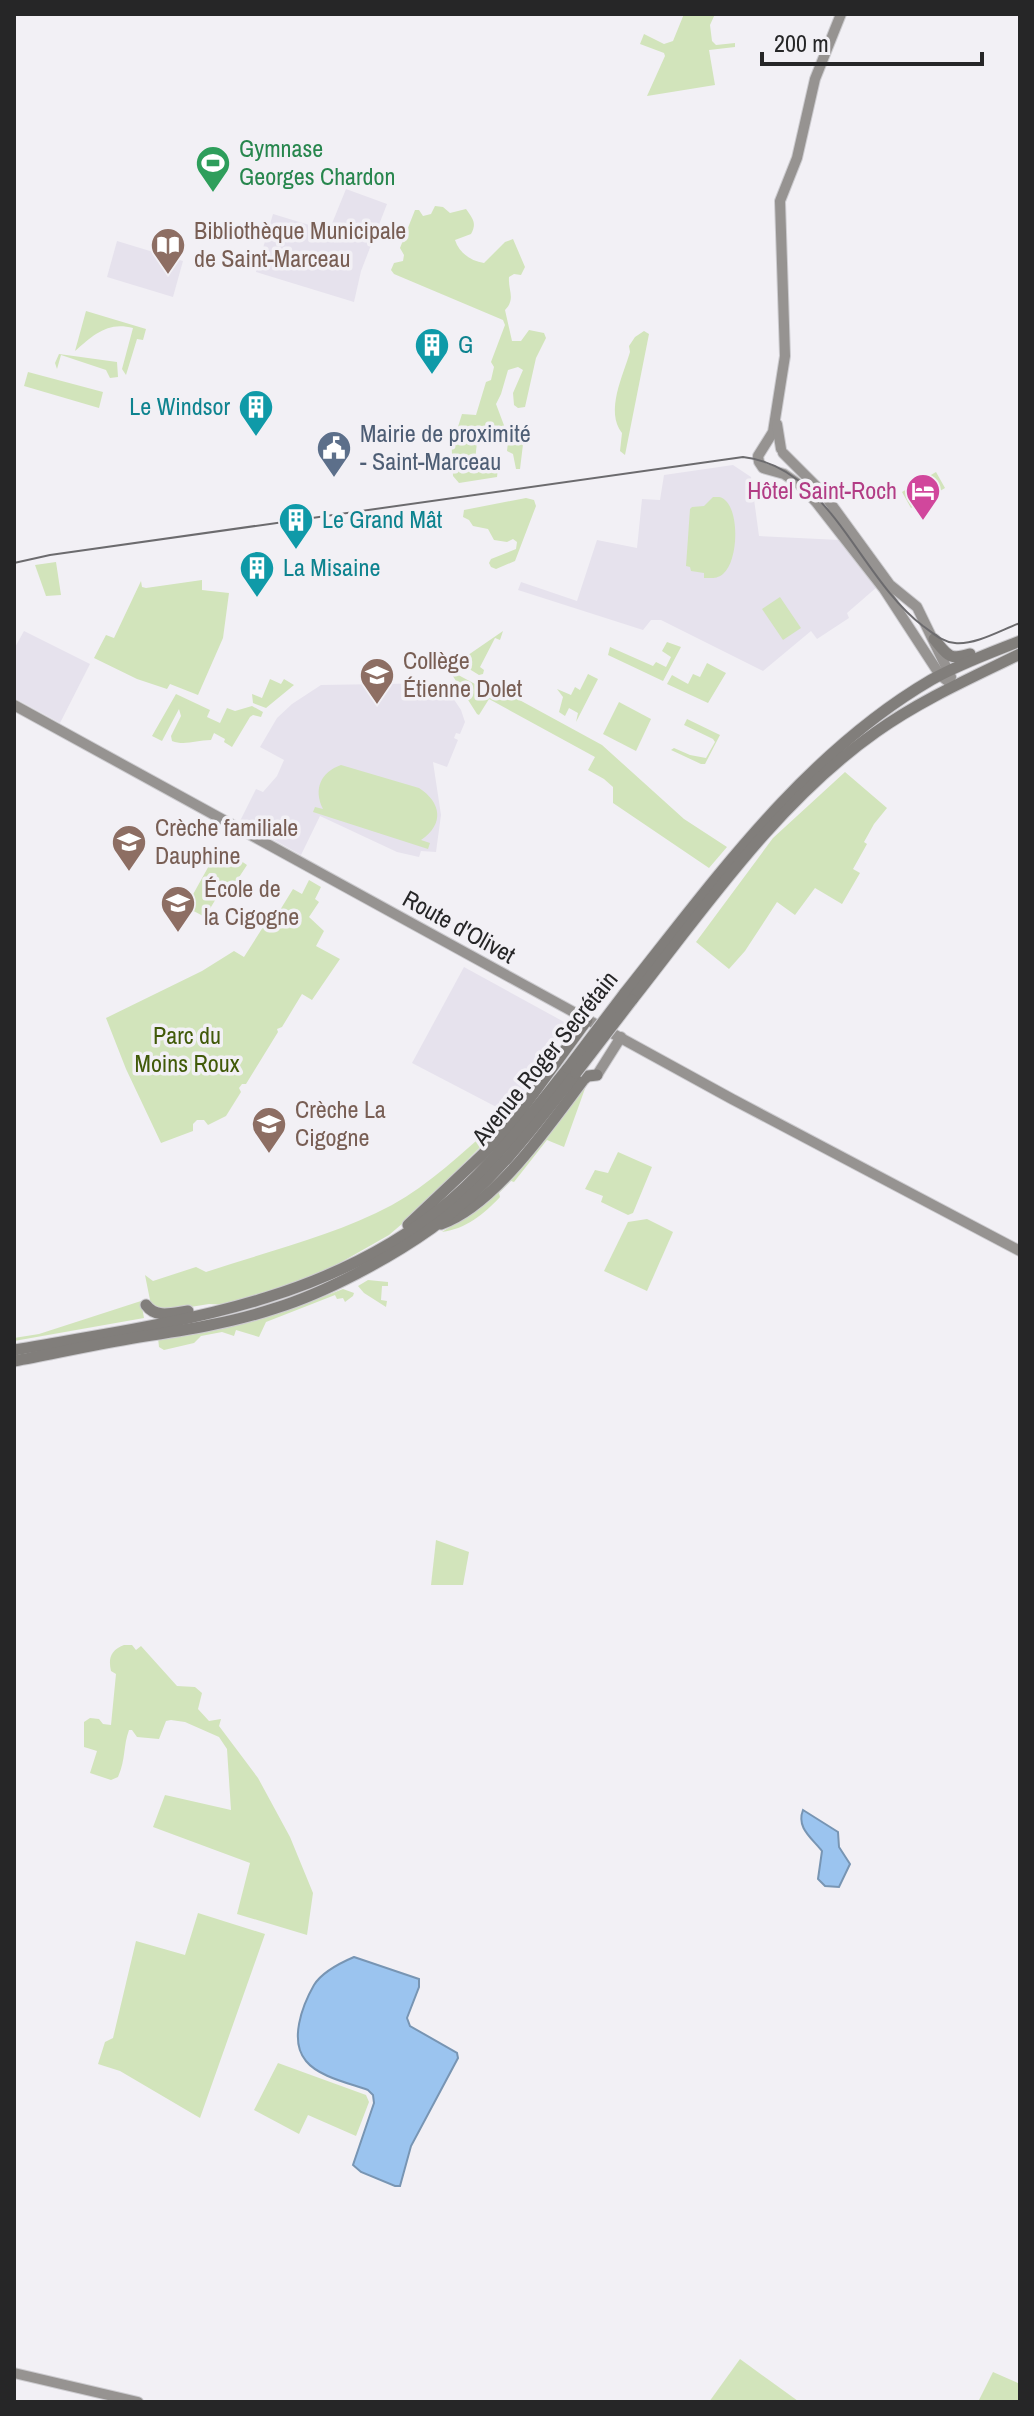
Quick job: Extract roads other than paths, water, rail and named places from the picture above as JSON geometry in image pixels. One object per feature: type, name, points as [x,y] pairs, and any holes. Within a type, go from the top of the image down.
[{"type":"main road","points":[[934,639],[946,654],[956,658],[1019,644]]},
{"type":"main road","name":"Avenue Roger Secrétain","points":[[14,1361],[184,1331],[280,1307],[349,1276],[433,1227],[495,1172],[525,1138],[572,1070],[727,864],[792,792],[896,703],[1019,644]]},
{"type":"main road","name":"Avenue Roger Secrétain","points":[[628,997],[789,808],[875,732],[919,704],[948,678]]},
{"type":"main road","points":[[377,1251],[446,1190],[509,1127],[587,1020]]},
{"type":"main road","name":"Avenue Roger Secrétain","points":[[14,1350],[236,1308],[324,1278],[377,1251],[452,1200],[572,1070]]},
{"type":"main road","points":[[433,1227],[456,1219],[480,1201],[506,1175],[584,1079],[597,1075]]},
{"type":"main road","points":[[280,1307],[305,1302],[344,1285],[354,1287]]},
{"type":"main road","points":[[146,1305],[158,1314],[236,1308]]},
{"type":"street","points":[[841,14],[815,79],[797,158],[780,201],[786,338],[773,432],[760,452],[759,462],[763,468],[789,477],[816,502],[948,678]]},
{"type":"street","points":[[771,472],[783,465],[776,418]]},
{"type":"street","points":[[765,446],[774,445],[782,451],[823,493],[890,585],[917,607],[934,639],[948,678]]},
{"type":"street","points":[[906,619],[917,607]]},
{"type":"street","name":"Route d'Olivet","points":[[14,705],[587,1020],[1020,1251]]},
{"type":"street","points":[[597,1075],[621,1037]]},
{"type":"street","points":[[14,2373],[138,2402]]},
{"type":"water","points":[[803,1810],[838,1832],[839,1847],[850,1864],[839,1887],[825,1886],[818,1879],[822,1851],[803,1827]]},
{"type":"water","points":[[354,1957],[419,1979],[407,2018],[410,2026],[457,2053],[458,2058],[411,2146],[400,2186],[361,2172],[353,2165],[374,2103],[373,2095],[368,2090],[312,2067],[298,2044],[299,2023],[317,1980]]},
{"type":"tram line","points":[[14,563],[50,555],[743,457],[773,465],[799,481],[842,527],[900,605],[938,637],[955,643],[971,642],[1020,623]]},
{"type":"place","name":"Gymnase Georges Chardon","points":[[213,194]]},
{"type":"place","name":"Bibliothèque Municipale de Saint-Marceau","points":[[168,276]]},
{"type":"place","name":"G","points":[[432,376]]},
{"type":"place","name":"Le Windsor","points":[[256,438]]},
{"type":"place","name":"Mairie de proximité - Saint-Marceau","points":[[334,479]]},
{"type":"place","name":"Hôtel Saint-Roch","points":[[923,522]]},
{"type":"place","name":"Le Grand Mât","points":[[296,551]]},
{"type":"place","name":"La Misaine","points":[[257,599]]},
{"type":"place","name":"Collège Étienne Dolet","points":[[377,706]]},
{"type":"place","name":"Crèche familiale Dauphine","points":[[129,873]]},
{"type":"place","name":"École de la Cigogne","points":[[178,934]]},
{"type":"place","name":"Crèche La Cigogne","points":[[269,1155]]},
{"type":"park label","name":"Parc du Moins Roux","points":[[187,1050]]}]
